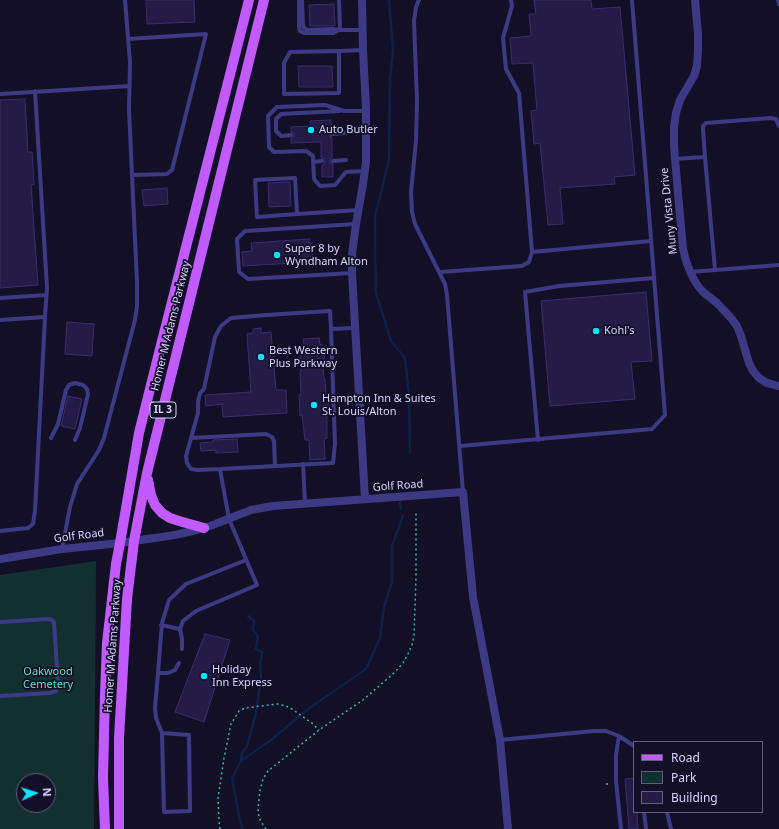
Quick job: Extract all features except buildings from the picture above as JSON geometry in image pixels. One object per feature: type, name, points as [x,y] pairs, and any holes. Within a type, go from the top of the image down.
[{"type":"main road","name":"Homer M Adams Parkway","points":[[105,829],[103,778],[105,695],[108,643],[116,564],[141,426],[249,0]]},
{"type":"main road","name":"Homer M Adams Parkway","points":[[119,829],[119,738],[127,599],[134,541],[147,473],[264,0]]},
{"type":"main road","points":[[147,473],[151,495],[155,505],[162,513],[175,519],[204,528]]},
{"type":"street","points":[[362,0],[366,111],[365,171],[352,254],[352,273],[365,499]]},
{"type":"street","name":"Muny Vista Drive","points":[[695,0],[698,34],[697,66],[694,76],[680,100],[674,127],[675,159],[684,249],[687,264],[698,286],[717,303],[737,326],[753,371],[759,378],[767,383],[779,386]]},
{"type":"street","name":"Golf Road","points":[[0,559],[62,549],[175,535],[204,528],[251,510],[273,506],[463,492]]},
{"type":"street","points":[[463,492],[473,597],[500,740],[508,829]]},
{"type":"lane","points":[[62,549],[70,507],[77,484],[99,450],[104,438],[136,320],[137,282],[129,110],[130,62],[125,0]]},
{"type":"lane","points":[[298,0],[299,27],[300,31],[304,34],[333,33],[340,30]]},
{"type":"lane","points":[[302,0],[303,25],[307,30],[362,30]]},
{"type":"lane","points":[[339,0],[340,30]]},
{"type":"lane","points":[[419,0],[416,7],[414,21],[417,101],[412,212],[415,224],[440,272],[448,295],[463,492]]},
{"type":"lane","points":[[440,272],[522,266],[530,262],[532,252],[519,92],[506,69],[503,38],[512,6],[512,0]]},
{"type":"lane","points":[[460,446],[652,429],[665,415],[632,0]]},
{"type":"lane","points":[[778,0],[779,4]]},
{"type":"lane","points":[[128,39],[206,34],[172,170],[167,174],[132,175]]},
{"type":"lane","points":[[339,51],[339,93],[284,94],[284,63],[290,52],[363,50]]},
{"type":"lane","points":[[0,94],[129,86]]},
{"type":"lane","points":[[0,531],[28,528],[33,524],[46,295],[48,288],[35,91]]},
{"type":"lane","points":[[344,111],[325,105],[277,107],[268,116],[269,147],[274,152],[306,151],[313,156],[314,179],[320,186],[335,185],[346,172],[365,171]]},
{"type":"lane","points":[[291,135],[281,136],[276,131],[276,119],[281,114],[366,111]]},
{"type":"lane","points":[[715,270],[703,126],[706,123],[770,118],[776,120],[779,126]]},
{"type":"lane","points":[[332,134],[345,133]]},
{"type":"lane","points":[[675,159],[705,157]]},
{"type":"lane","points":[[333,161],[346,160]]},
{"type":"lane","points":[[313,162],[322,161]]},
{"type":"lane","points":[[297,214],[295,178],[255,180],[257,217],[359,210]]},
{"type":"lane","points":[[352,273],[248,279],[239,272],[237,239],[245,231],[356,224]]},
{"type":"lane","points":[[532,252],[651,241]]},
{"type":"lane","points":[[690,272],[779,265]]},
{"type":"lane","points":[[538,440],[525,292],[559,286],[654,278]]},
{"type":"lane","points":[[0,298],[46,295]]},
{"type":"lane","points":[[330,311],[331,329],[335,444],[333,463],[220,470],[191,469],[187,463],[186,456],[198,413],[200,393],[204,389],[215,337],[221,326],[230,318],[330,311]]},
{"type":"lane","points":[[0,320],[45,317]]},
{"type":"lane","points":[[331,329],[355,328]]},
{"type":"lane","points":[[51,438],[58,424],[66,390],[69,385],[75,383],[83,385],[87,389],[88,394],[80,428],[75,440]]},
{"type":"lane","points":[[192,438],[266,434],[272,437],[274,441],[276,466]]},
{"type":"lane","points":[[303,464],[305,503]]},
{"type":"lane","points":[[182,649],[180,629],[183,621],[196,611],[257,585],[229,519],[220,470]]},
{"type":"lane","points":[[162,733],[189,735],[190,811],[164,812],[162,733],[156,718],[155,708],[161,625],[169,600],[186,584],[246,560]]},
{"type":"lane","points":[[0,622],[48,619],[54,622],[58,685],[56,691],[50,693],[0,696]]},
{"type":"lane","points":[[161,625],[180,629]]},
{"type":"lane","points":[[158,673],[168,673],[174,670],[179,663]]},
{"type":"lane","points":[[500,740],[606,731],[619,736],[633,745]]},
{"type":"lane","points":[[619,736],[616,755],[616,781],[621,829]]},
{"type":"lane","points":[[644,813],[646,829]]},
{"type":"lane","points":[[667,813],[672,829]]},
{"type":"path","points":[[266,829],[261,822],[258,810],[260,790],[268,771],[319,730],[369,695],[403,663],[408,654],[414,635],[416,513]]},
{"type":"path","points":[[220,829],[218,798],[228,733],[234,717],[239,711],[245,708],[269,704],[286,706],[313,724],[319,730]]},
{"type":"path","points":[[606,784],[613,784]]},
{"type":"green space","name":"Oakwood Cemetery","points":[[96,561],[94,829],[0,829],[0,575]]},
{"type":"waterway","points":[[389,0],[393,50],[390,78],[389,160],[375,217],[376,293],[391,341],[405,358],[409,394],[410,453]]},
{"type":"waterway","points":[[400,502],[401,509]]},
{"type":"waterway","points":[[243,829],[232,778],[241,761],[271,740],[308,709],[366,669],[380,638],[384,607],[392,582],[392,546],[403,516]]},
{"type":"waterway","points":[[241,761],[242,753],[247,746],[256,713],[261,677],[260,666],[262,652],[256,649],[258,636],[253,630],[254,621],[248,616]]},
{"type":"place","name":"Auto Butler","points":[[311,130]]},
{"type":"place","name":"Super 8 by Wyndham Alton","points":[[277,255]]},
{"type":"place","name":"Kohl's","points":[[596,331]]},
{"type":"place","name":"Best Western Plus Parkway","points":[[261,357]]},
{"type":"place","name":"Hampton Inn & Suites St. Louis/Alton","points":[[314,405]]},
{"type":"place","name":"Holiday Inn Express","points":[[204,676]]}]
